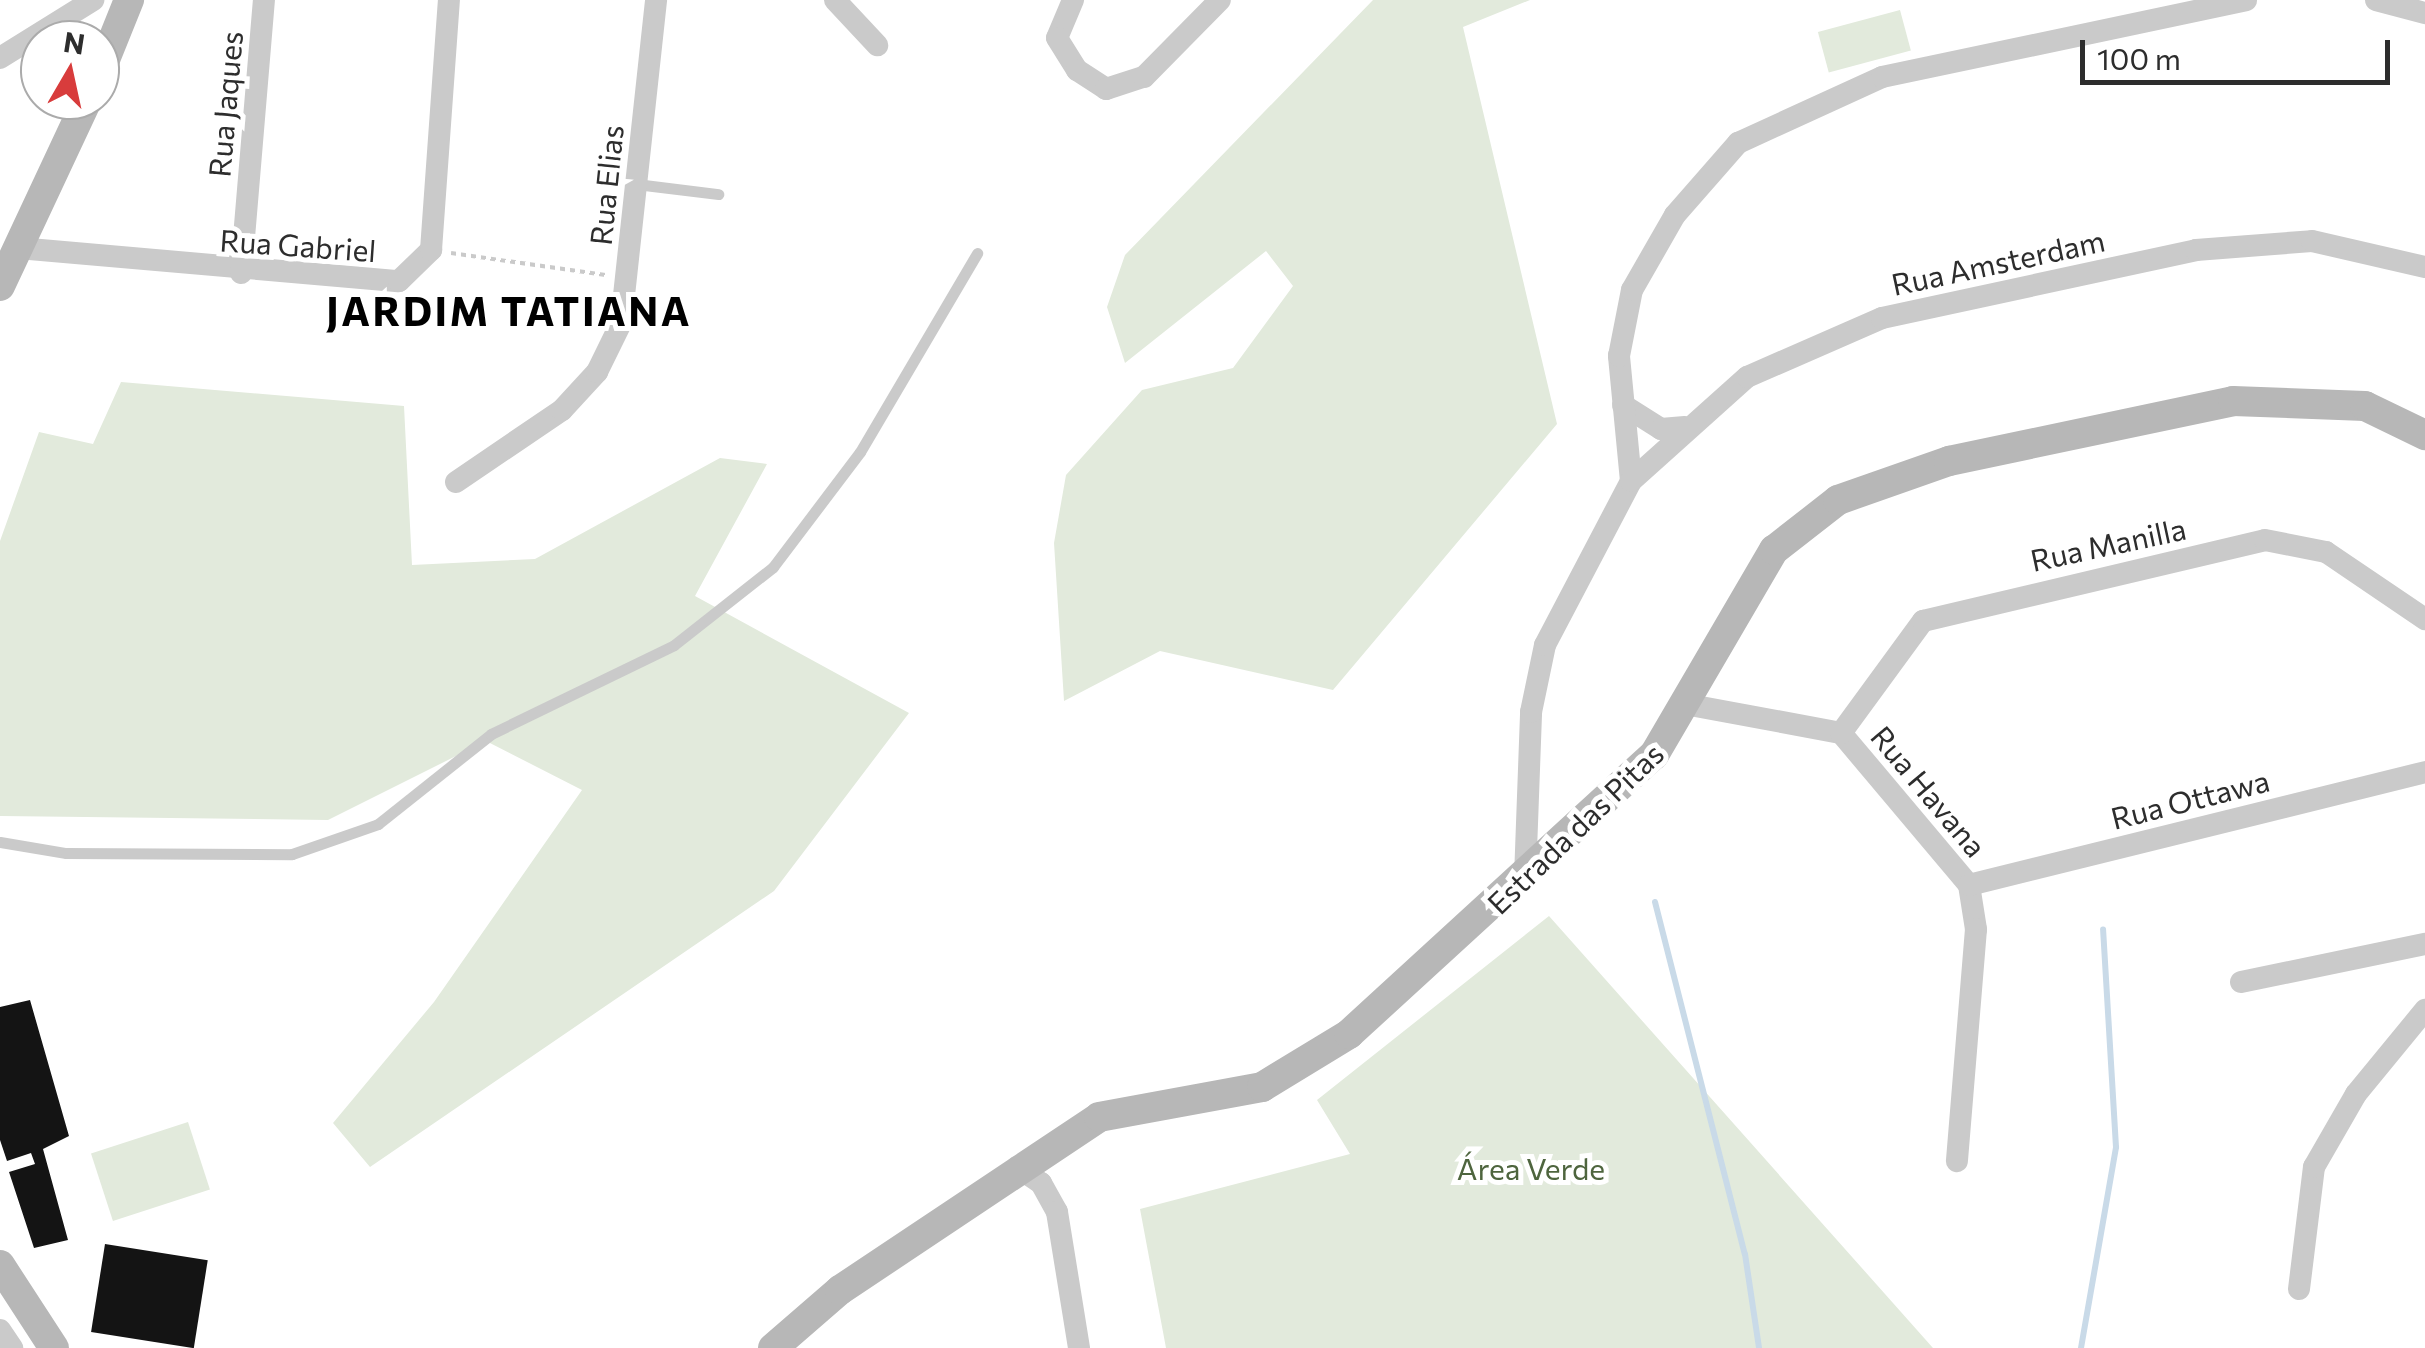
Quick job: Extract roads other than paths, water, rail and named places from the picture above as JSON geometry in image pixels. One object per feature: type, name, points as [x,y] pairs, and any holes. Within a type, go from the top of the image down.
[{"type":"main road","points":[[0,286],[77,120]]},
{"type":"main road","name":"Estrada das Pitas","points":[[773,1348],[1016,1166],[1132,1106],[1262,1087],[1298,1071],[1526,878],[1622,790],[1690,705],[1774,550],[1838,500],[1889,479],[2233,400],[2364,406],[2425,435]]},
{"type":"main road","points":[[0,1265],[54,1348]]},
{"type":"street","points":[[0,58],[92,0]]},
{"type":"street","name":"Rua Jaques","points":[[241,272],[264,0]]},
{"type":"street","name":"Rua Gabriel","points":[[18,248],[241,272],[399,281],[431,250],[448,0]]},
{"type":"street","name":"Rua Elias","points":[[456,482],[562,410],[597,372],[621,323],[656,0]]},
{"type":"street","points":[[835,0],[877,45]]},
{"type":"street","points":[[1072,0],[1057,38],[1077,70],[1106,89],[1144,77],[1220,0]]},
{"type":"street","points":[[1526,878],[1535,675],[1631,481],[1619,356],[1632,290],[1675,215],[1738,143],[1865,82],[2148,8],[2246,0]]},
{"type":"street","points":[[2376,0],[2425,13]]},
{"type":"street","name":"Rua Amsterdam","points":[[1631,481],[1685,427],[1791,351],[1882,318],[2258,242],[2312,241],[2425,267]]},
{"type":"street","points":[[1622,404],[1662,429],[1685,427]]},
{"type":"street","name":"Rua Manilla","points":[[1841,732],[1923,621],[2265,540],[2326,552],[2425,619]]},
{"type":"street","name":"Rua Havana","points":[[1690,705],[1841,732],[1969,885],[1975,944],[1957,1161]]},
{"type":"street","name":"Rua Ottawa","points":[[1969,885],[2425,772]]},
{"type":"street","points":[[2241,982],[2425,944]]},
{"type":"street","points":[[2300,1289],[2314,1168],[2356,1094],[2425,1010]]},
{"type":"street","points":[[1016,1166],[1041,1183],[1057,1212],[1078,1348]]},
{"type":"street","points":[[0,1330],[12,1348]]},
{"type":"lane","points":[[636,184],[718,194]]},
{"type":"lane","points":[[0,842],[66,853],[292,854],[378,824],[491,734],[674,644],[773,567],[860,452],[977,253]]},
{"type":"waterway","points":[[1655,902],[1745,1254],[1759,1348]]},
{"type":"waterway","points":[[2081,1348],[2116,1147],[2103,929]]},
{"type":"district","name":"JARDIM TATIANA","points":[[509,310]]},
{"type":"park label","name":"Área Verde","points":[[1531,1168]]}]
